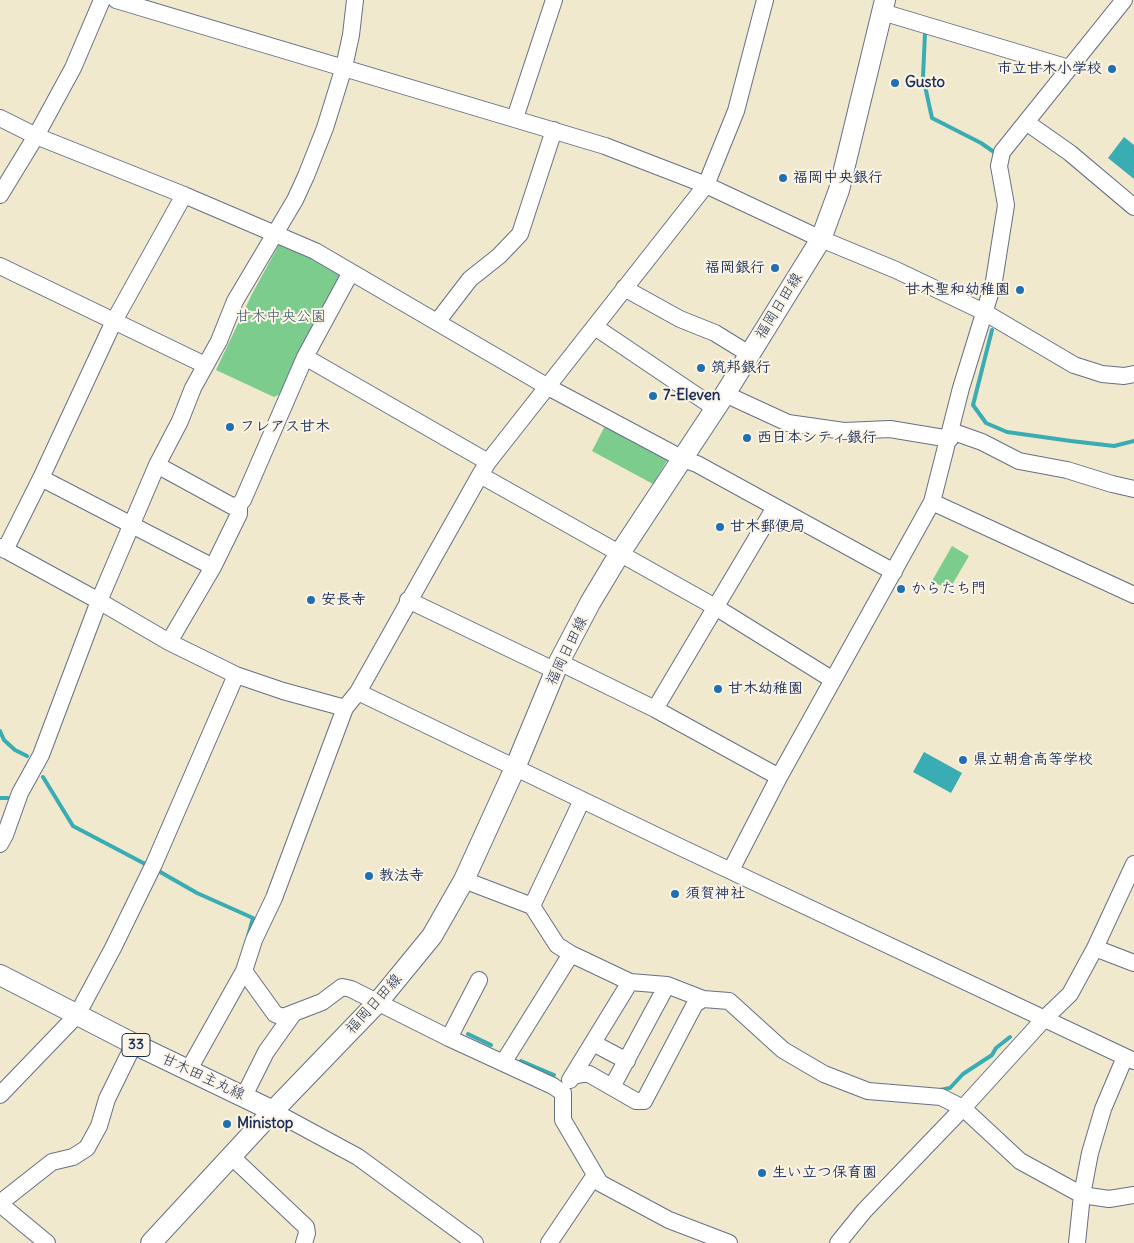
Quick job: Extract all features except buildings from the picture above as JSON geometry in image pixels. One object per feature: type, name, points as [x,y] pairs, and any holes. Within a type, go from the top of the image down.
[{"type":"main road","name":"福岡日田線","points":[[151,1243],[273,1111],[378,1002],[432,936],[464,880],[515,768],[558,666],[590,603],[620,552],[683,459],[821,239],[839,190],[884,6]]},
{"type":"main road","name":"甘木田主丸線","points":[[0,976],[188,1071],[273,1111]]},
{"type":"street","points":[[0,195],[36,136],[73,68],[102,0]]},
{"type":"street","points":[[116,0],[605,146],[706,184],[821,239],[896,270],[984,312],[1074,365],[1102,374],[1124,376],[1134,374]]},
{"type":"street","points":[[0,844],[5,836],[20,793],[41,755],[99,601],[145,498],[157,466],[180,420],[193,388],[219,342],[235,301],[295,200],[306,176],[325,128],[344,67],[351,35],[355,0]]},
{"type":"street","points":[[515,118],[554,0]]},
{"type":"street","points":[[188,1071],[244,970],[254,940],[274,898],[345,708],[358,692],[408,600],[484,468],[706,184],[736,112],[765,0]]},
{"type":"street","points":[[730,870],[779,777],[932,502],[962,388],[994,281],[1006,205],[999,166],[1002,152],[1124,0]]},
{"type":"street","points":[[884,6],[1069,68]]},
{"type":"street","points":[[0,118],[36,136],[184,195],[315,251],[548,387],[683,459],[697,464],[894,572]]},
{"type":"street","points":[[1026,122],[1070,153],[1134,207]]},
{"type":"street","points":[[437,322],[470,279],[499,256],[520,234],[554,130]]},
{"type":"street","points":[[184,195],[114,321],[41,478],[2,548],[170,642],[236,675],[283,691],[345,708]]},
{"type":"street","points":[[0,266],[205,365]]},
{"type":"street","points":[[170,642],[213,567],[239,514],[239,505],[243,500],[306,357],[351,272]]},
{"type":"street","points":[[624,288],[680,319],[715,333],[749,354]]},
{"type":"street","points":[[594,327],[720,401],[788,423],[844,431],[890,429],[950,435],[982,442],[1019,461],[1067,470],[1134,489]]},
{"type":"street","points":[[306,357],[620,552],[717,608],[833,680]]},
{"type":"street","points":[[157,466],[232,506],[239,505]]},
{"type":"street","points":[[41,478],[213,567]]},
{"type":"street","points":[[932,502],[1134,595]]},
{"type":"street","points":[[655,710],[775,508]]},
{"type":"street","points":[[408,600],[655,710],[779,777]]},
{"type":"street","points":[[0,1095],[77,1015],[153,868],[236,675]]},
{"type":"street","points":[[358,692],[1130,1059],[1103,1109],[1090,1153],[1082,1195],[1077,1243]]},
{"type":"street","points":[[532,906],[582,800]]},
{"type":"street","points":[[838,1243],[864,1211],[963,1108],[1045,1018],[1070,994],[1095,948],[1134,864]]},
{"type":"street","points":[[464,880],[532,906],[557,945],[571,954],[630,982],[667,985],[699,997],[729,1001],[783,1050],[824,1074],[868,1091],[941,1098],[963,1108],[1020,1161],[1082,1195],[1109,1199],[1134,1195]]},
{"type":"street","points":[[1095,948],[1134,963]]},
{"type":"street","points":[[503,1063],[571,954]]},
{"type":"street","points":[[244,970],[275,1014],[283,1017],[293,1014],[322,1002],[342,987],[351,989],[563,1093]]},
{"type":"street","points":[[449,1038],[479,980]]},
{"type":"street","points":[[630,982],[563,1093],[563,1120],[600,1183],[669,1220],[728,1243]]},
{"type":"street","points":[[614,1084],[667,985]]},
{"type":"street","points":[[573,1076],[589,1074],[614,1084],[636,1101],[644,1101],[699,997]]},
{"type":"street","points":[[244,1096],[266,1052],[293,1014]]},
{"type":"street","points":[[593,1043],[627,1061]]},
{"type":"street","points":[[47,1243],[0,1204],[52,1162],[73,1156],[87,1148],[99,1126],[107,1099],[134,1044]]},
{"type":"street","points":[[273,1111],[358,1157],[475,1243]]},
{"type":"street","points":[[232,1157],[306,1227],[307,1233],[304,1243]]},
{"type":"street","points":[[549,1243],[596,1176]]},
{"type":"green space","name":"甘木中央公園","points":[[281,241],[340,272],[342,277],[285,392],[274,397],[216,370],[252,294]]},
{"type":"green space","points":[[606,424],[669,457],[653,484],[592,451]]},
{"type":"green space","points":[[952,546],[969,556],[949,590],[932,581]]},
{"type":"water","points":[[1124,137],[1134,145],[1134,179],[1108,158]]},
{"type":"water","points":[[924,752],[962,773],[951,793],[913,772]]},
{"type":"waterway","points":[[925,33],[923,77],[932,118],[981,143],[994,152]]},
{"type":"waterway","points":[[992,330],[973,405],[986,423],[1007,432],[1071,441],[1114,446],[1134,441]]},
{"type":"waterway","points":[[0,731],[4,740],[15,750],[27,756]]},
{"type":"waterway","points":[[43,777],[73,826],[149,866]]},
{"type":"waterway","points":[[0,798],[8,798]]},
{"type":"waterway","points":[[155,869],[197,893],[253,918],[248,936]]},
{"type":"waterway","points":[[468,1034],[491,1045]]},
{"type":"waterway","points":[[940,1090],[950,1088],[963,1074],[992,1055],[996,1048],[1010,1037]]},
{"type":"waterway","points":[[521,1061],[554,1075]]},
{"type":"place","name":"市立甘木小学校","points":[[1112,69]]},
{"type":"place","name":"Gusto","points":[[895,83]]},
{"type":"place","name":"福岡中央銀行","points":[[783,178]]},
{"type":"place","name":"福岡銀行","points":[[775,268]]},
{"type":"place","name":"甘木聖和幼稚園","points":[[1020,290]]},
{"type":"place","name":"筑邦銀行","points":[[701,368]]},
{"type":"place","name":"7-Eleven","points":[[653,396]]},
{"type":"place","name":"フレアス甘木","points":[[230,427]]},
{"type":"place","name":"西日本シティ銀行","points":[[747,438]]},
{"type":"place","name":"甘木郵便局","points":[[720,527]]},
{"type":"place","name":"からたち門","points":[[901,589]]},
{"type":"place","name":"安長寺","points":[[311,600]]},
{"type":"place","name":"甘木幼稚園","points":[[718,689]]},
{"type":"place","name":"県立朝倉高等学校","points":[[963,760]]},
{"type":"place","name":"教法寺","points":[[369,876]]},
{"type":"place","name":"須賀神社","points":[[675,894]]},
{"type":"place","name":"Ministop","points":[[227,1124]]},
{"type":"place","name":"生い立つ保育園","points":[[762,1173]]}]
